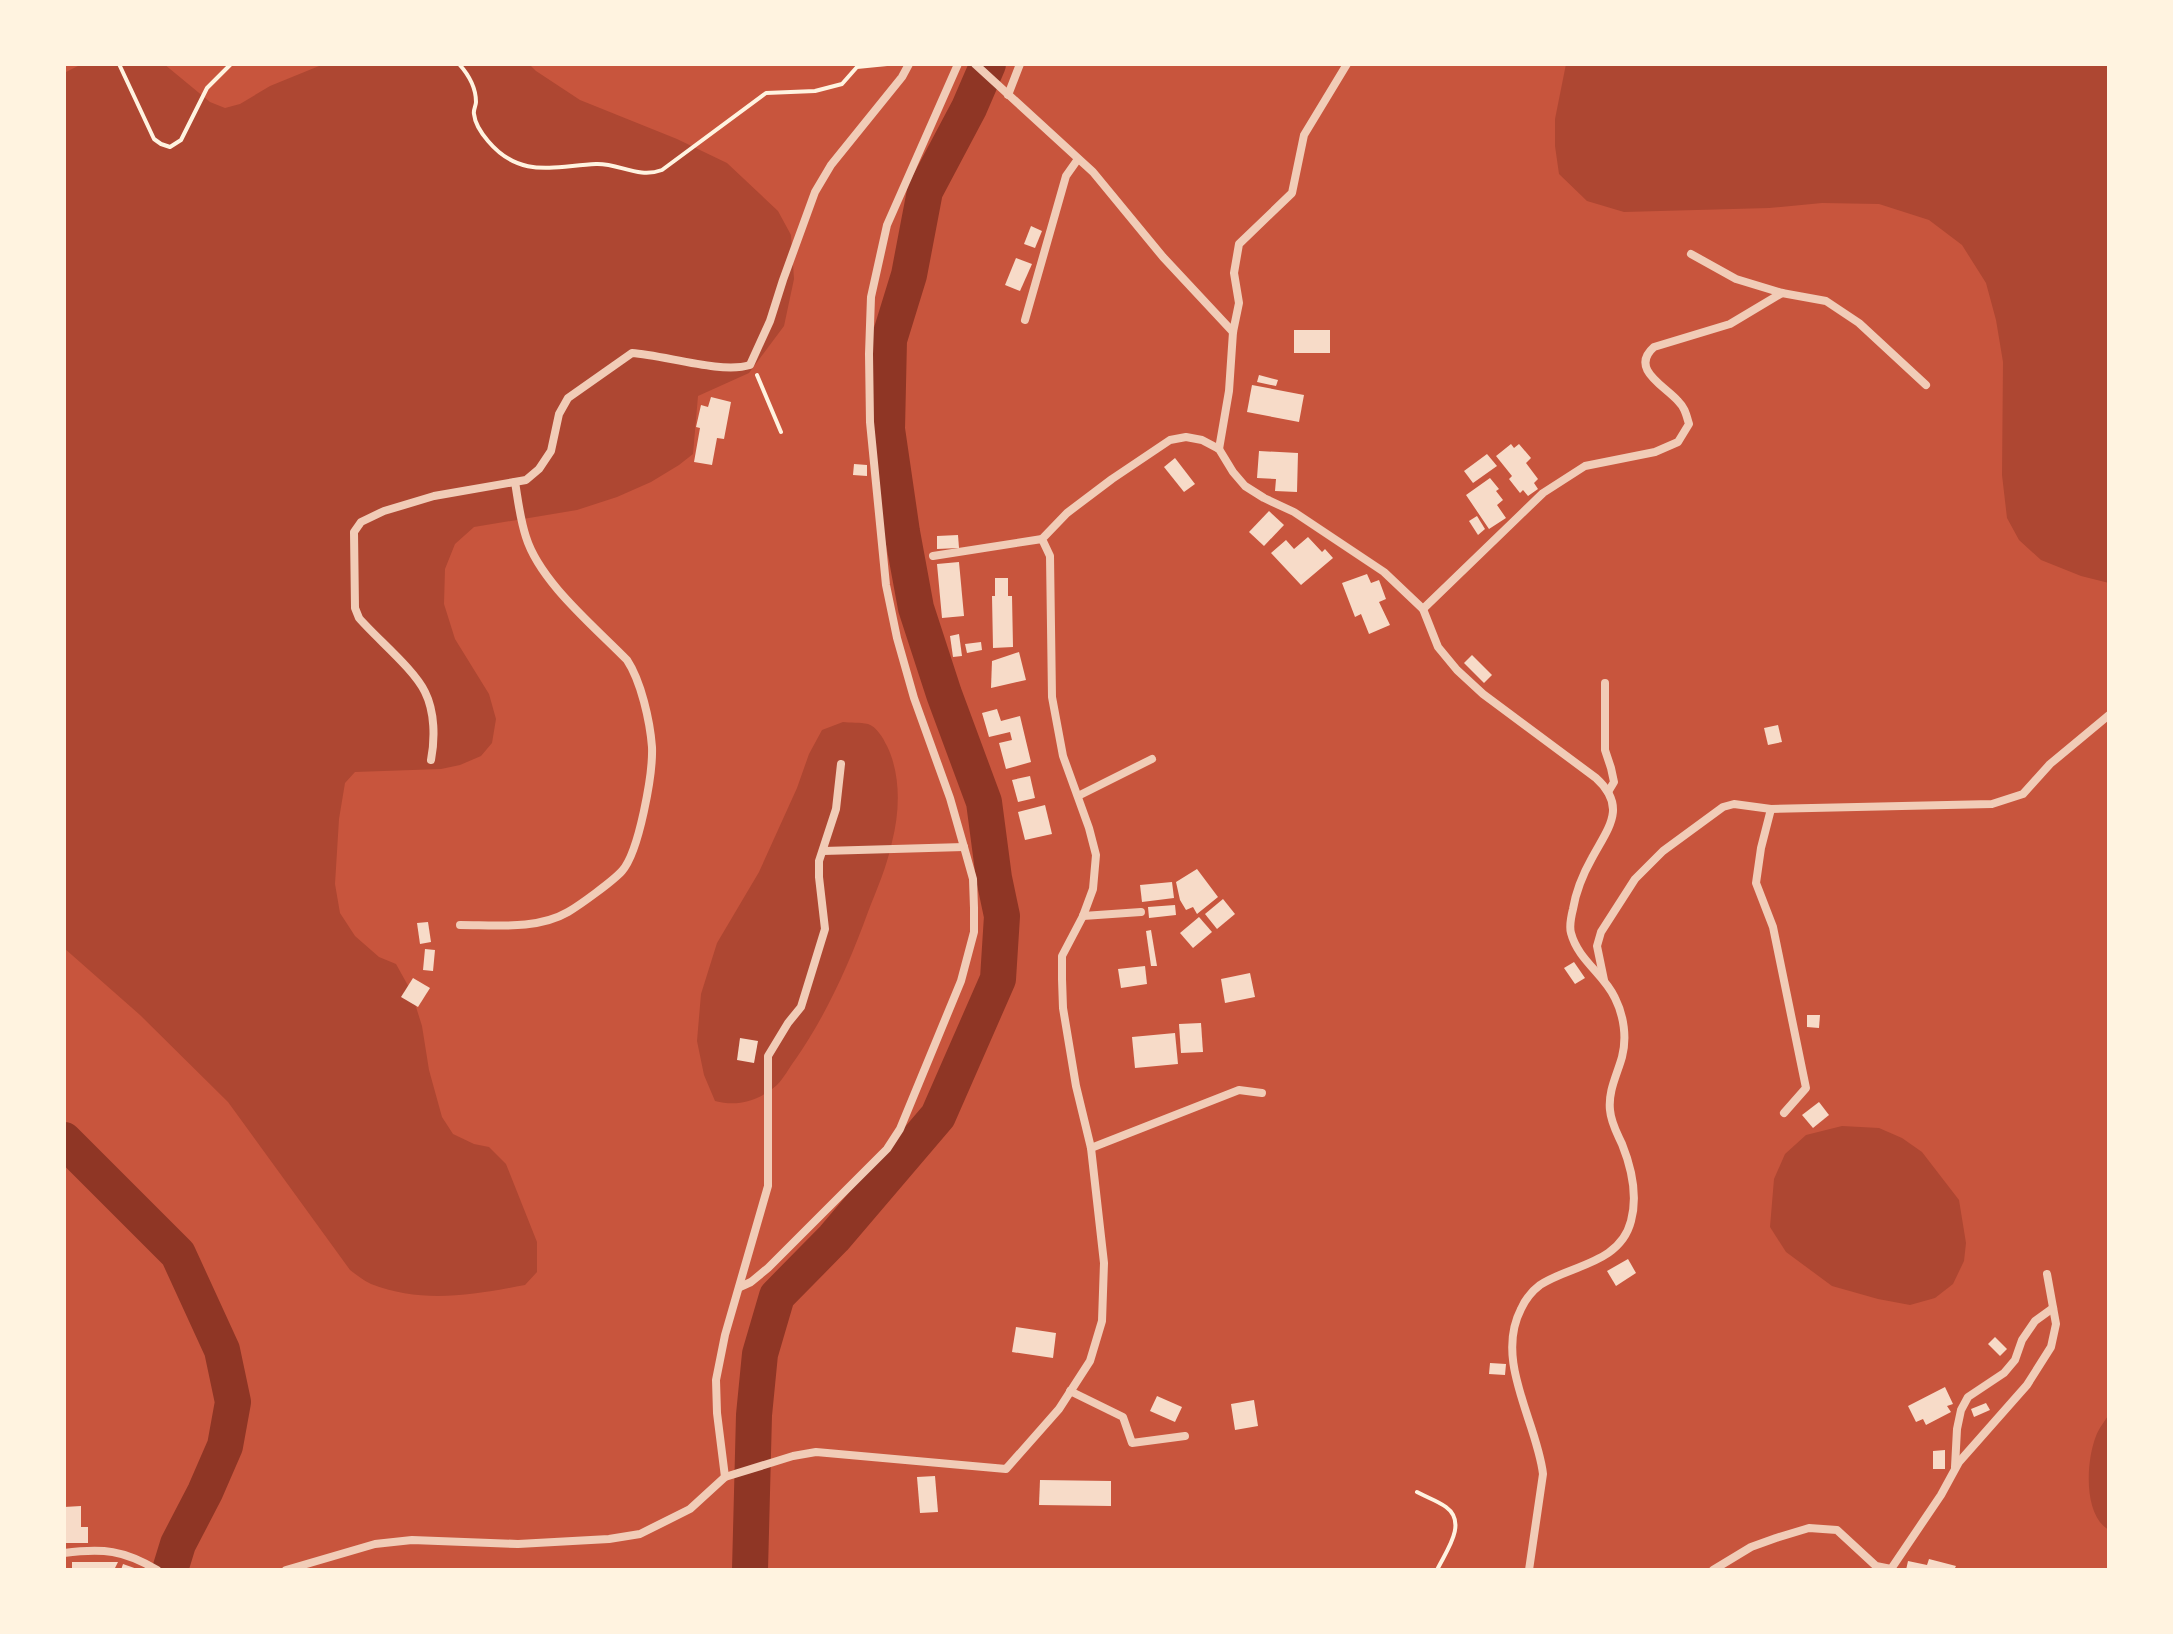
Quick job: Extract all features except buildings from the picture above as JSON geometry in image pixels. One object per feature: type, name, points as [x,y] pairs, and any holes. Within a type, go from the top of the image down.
[{"type":"street","points":[[431,760],[434,742],[426,693],[359,618],[355,608],[354,532],[361,522],[384,511],[434,496],[526,480],[539,469],[551,451],[559,414],[568,398],[632,353],[725,367],[750,365],[770,321],[815,192],[831,165],[902,77],[909,64]]},
{"type":"street","points":[[740,1287],[751,1282],[779,1257],[887,1149],[900,1129],[961,981],[974,932],[973,879],[950,798],[914,698],[886,585],[870,422],[869,381],[871,297],[887,225],[958,64]]},
{"type":"street","points":[[975,64],[1093,172],[1163,257],[1233,332]]},
{"type":"street","points":[[1006,93],[1020,64]]},
{"type":"street","points":[[1219,449],[1239,303],[1234,273],[1239,244],[1292,193],[1304,135],[1347,64]]},
{"type":"street","points":[[1025,320],[1066,176],[1078,159]]},
{"type":"street","points":[[1691,254],[1736,279],[1782,293],[1826,301],[1859,323],[1926,385]]},
{"type":"street","points":[[1423,609],[1543,493],[1585,466],[1655,452],[1678,442],[1689,424],[1685,409],[1648,375],[1648,352],[1654,347],[1730,324],[1782,293]]},
{"type":"street","points":[[933,556],[1042,539],[1067,513],[1170,440],[1186,437],[1202,440],[1219,449],[1245,486],[1294,512],[1384,572],[1423,609],[1438,647],[1457,670],[1493,702],[1596,778],[1608,792],[1613,806],[1611,825],[1576,891],[1570,926],[1571,934],[1588,965],[1605,981],[1615,998],[1622,1020],[1625,1040],[1611,1090],[1610,1109],[1614,1131],[1632,1176],[1632,1221],[1626,1234],[1612,1250],[1589,1265],[1539,1286],[1517,1316],[1512,1342],[1513,1359],[1543,1474],[1529,1570]]},
{"type":"street","points":[[460,925],[533,924],[567,913],[622,871],[638,838],[648,783],[652,748],[636,673],[548,578],[525,535],[515,482]]},
{"type":"street","points":[[286,1570],[375,1544],[412,1540],[530,1544],[640,1534],[690,1509],[730,1476],[816,1452],[1006,1469],[1059,1409],[1090,1361],[1102,1321],[1104,1263],[1091,1148],[1076,1086],[1063,1008],[1062,956],[1093,889],[1096,855],[1063,756],[1052,697],[1050,556],[1042,539]]},
{"type":"street","points":[[1605,683],[1605,750],[1614,782],[1608,792]]},
{"type":"street","points":[[1605,981],[1597,946],[1601,932],[1635,879],[1663,851],[1723,807],[1734,804],[1771,809],[1992,804],[2023,794],[2050,764],[2109,715]]},
{"type":"street","points":[[1078,796],[1152,759]]},
{"type":"street","points":[[730,1476],[717,1413],[716,1380],[725,1335],[768,1186],[768,1056],[801,1007],[825,929],[819,861],[836,809],[841,764]]},
{"type":"street","points":[[1771,809],[1756,883],[1773,927],[1806,1088],[1784,1113]]},
{"type":"street","points":[[823,851],[964,847]]},
{"type":"street","points":[[1083,916],[1141,912]]},
{"type":"street","points":[[1091,1148],[1239,1090],[1262,1093]]},
{"type":"street","points":[[1713,1570],[1751,1547],[1809,1528],[1837,1530],[1876,1566],[1891,1569],[1941,1495],[1959,1462],[2027,1385],[2051,1347],[2056,1324],[2047,1274]]},
{"type":"street","points":[[1955,1469],[1959,1420],[1968,1397],[2004,1373],[2015,1360],[2022,1340],[2035,1321],[2053,1308]]},
{"type":"street","points":[[1070,1391],[1123,1417],[1132,1443],[1185,1436]]},
{"type":"street","points":[[64,1553],[113,1551],[135,1557],[157,1570]]},
{"type":"path","points":[[119,64],[154,139],[170,147],[181,140],[207,88],[231,64]]},
{"type":"path","points":[[459,64],[469,75],[476,101],[474,115],[481,133],[498,153],[515,163],[543,169],[599,163],[651,174],[662,170],[766,93],[815,91],[842,84],[857,67],[887,64]]},
{"type":"path","points":[[750,365],[758,376],[781,432]]},
{"type":"path","points":[[1417,1492],[1447,1508],[1456,1518],[1457,1528],[1437,1570]]},
{"type":"shaded area","points":[[82,64],[164,64],[210,102],[225,108],[240,104],[270,86],[324,64],[529,64],[580,100],[727,163],[778,211],[791,235],[794,279],[784,326],[749,373],[698,396],[693,454],[651,482],[617,497],[577,510],[474,527],[455,544],[445,569],[444,604],[455,639],[489,694],[496,719],[492,743],[481,756],[460,765],[441,769],[355,772],[345,783],[339,819],[335,884],[340,913],[355,936],[379,957],[396,964],[411,991],[442,1117],[453,1134],[489,1147],[506,1164],[537,1242],[537,1272],[525,1285],[486,1292],[428,1296],[390,1290],[358,1276],[350,1270],[228,1102],[140,1015],[64,948],[64,73]]},
{"type":"shaded area","points":[[1566,64],[2109,64],[2109,583],[2041,560],[2019,540],[2007,518],[2002,475],[2003,362],[1986,283],[1962,245],[1929,220],[1879,204],[1822,203],[1769,208],[1624,212],[1587,201],[1559,174],[1555,119]]},
{"type":"shaded area","points":[[843,722],[865,723],[874,728],[892,757],[898,806],[885,869],[836,988],[807,1043],[782,1079],[756,1099],[732,1103],[715,1101],[704,1075],[697,1041],[701,994],[717,943],[759,872],[822,730]]},
{"type":"shaded area","points":[[1842,1126],[1879,1128],[1902,1138],[1922,1152],[1959,1200],[1966,1243],[1964,1261],[1953,1284],[1935,1298],[1910,1305],[1832,1286],[1786,1252],[1770,1227],[1774,1179],[1785,1154],[1806,1135]]},
{"type":"shaded area","points":[[2109,1414],[2109,1530],[2095,1512],[2089,1473],[2096,1436]]},
{"type":"waterway","points":[[750,1570],[754,1415],[760,1354],[777,1296],[834,1238],[938,1116],[998,979],[1002,916],[984,802],[916,608],[887,429],[889,340],[909,275],[925,191],[969,108],[988,64]]},
{"type":"waterway","points":[[64,1140],[178,1254],[222,1350],[233,1402],[225,1446],[178,1544],[170,1570]]}]
